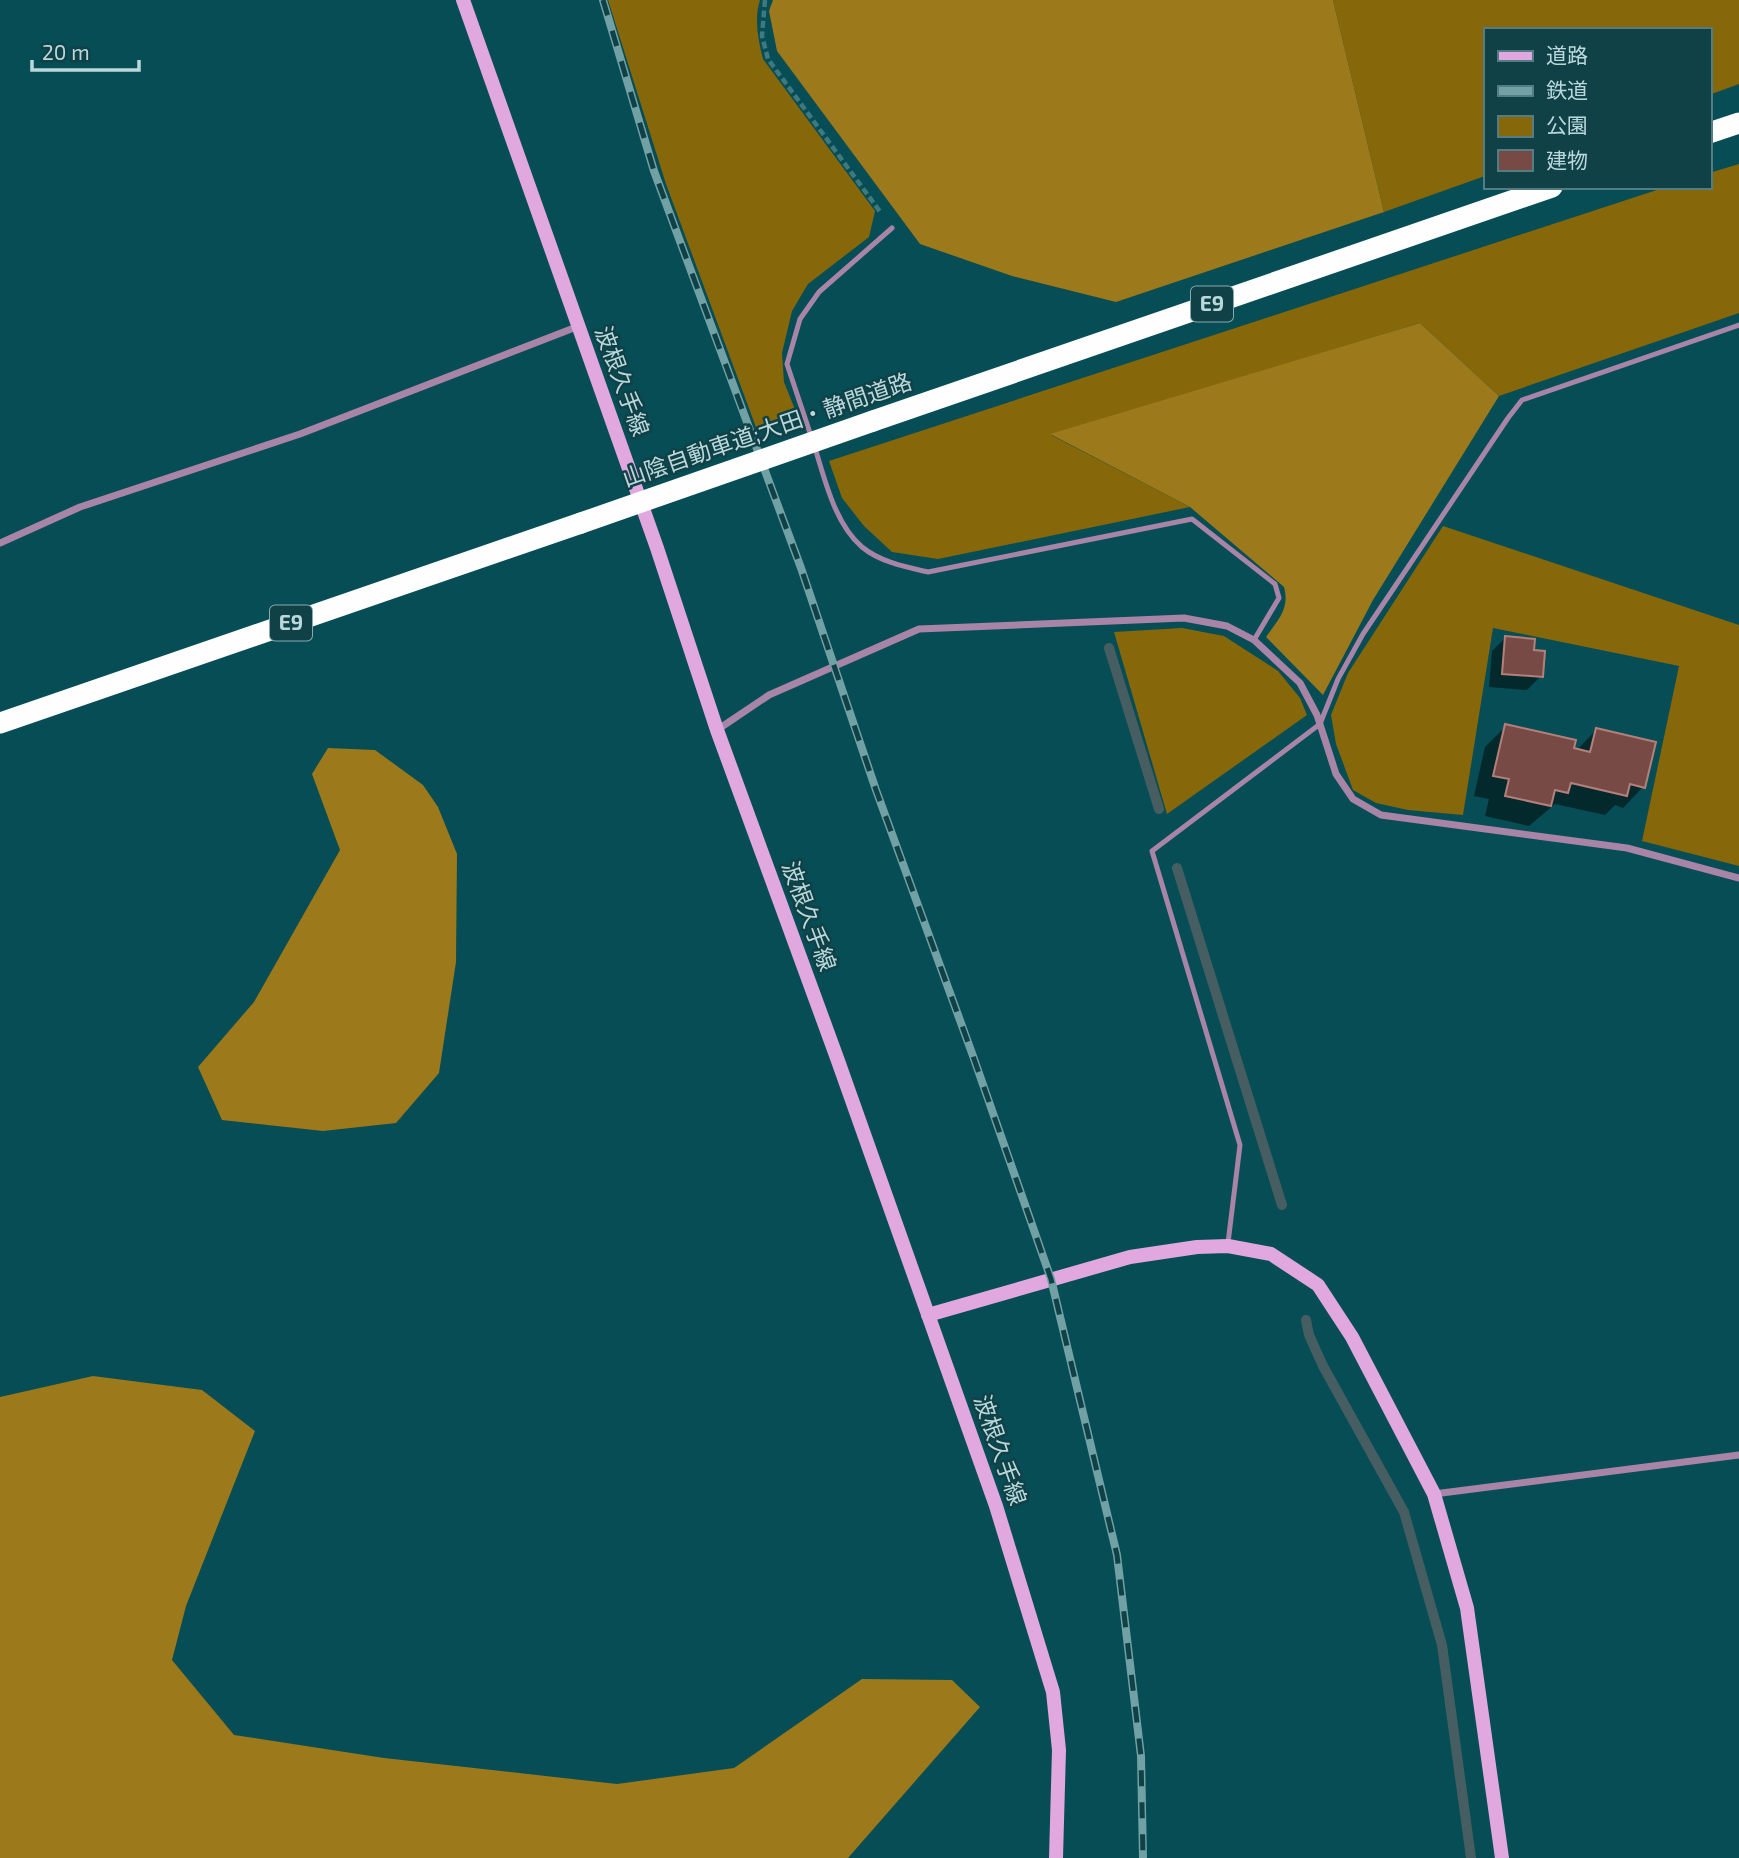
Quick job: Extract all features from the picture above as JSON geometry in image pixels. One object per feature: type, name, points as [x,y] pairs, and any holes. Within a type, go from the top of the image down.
[{"type":"highway","points":[[1711,132],[1739,123]]},
{"type":"highway","name":"山陰自動車道;大田・静間道路","points":[[0,723],[1546,189]]},
{"type":"main road","name":"波根久手線","points":[[463,0],[657,548],[717,730],[833,1045],[996,1506],[1053,1692],[1059,1749],[1056,1858]]},
{"type":"main road","points":[[928,1315],[1130,1258],[1196,1247],[1228,1245],[1271,1254],[1318,1285],[1352,1337],[1434,1494],[1467,1608],[1502,1858]]},
{"type":"street","points":[[0,543],[80,507],[300,434],[579,326]]},
{"type":"street","points":[[717,730],[769,695],[919,629],[1184,618],[1227,626],[1255,640],[1300,683],[1320,724],[1336,774],[1353,799],[1381,815],[1626,848],[1739,878]]},
{"type":"street","points":[[1434,1494],[1739,1455]]},
{"type":"lane","points":[[892,228],[819,292],[800,319],[787,364],[827,486],[843,523],[862,547],[898,566],[928,572],[1192,519],[1275,584],[1279,598],[1255,640]]},
{"type":"lane","points":[[1228,1245],[1240,1144],[1152,852],[1320,724],[1338,679],[1363,634],[1522,400],[1739,325]]},
{"type":"path","points":[[765,0],[762,36],[768,59],[892,228]]},
{"type":"green space","points":[[608,0],[760,0],[757,22],[763,59],[875,211],[869,237],[808,284],[792,311],[782,353],[784,382],[796,412],[757,430],[666,184]]},
{"type":"green space","points":[[1333,0],[1739,0],[1739,84],[1711,94],[1711,28],[1484,28],[1484,176],[1384,212]]},
{"type":"green space","points":[[1739,164],[1739,313],[1499,396],[1420,323],[1051,435],[1190,507],[938,559],[892,552],[864,526],[842,498],[829,461],[1660,189],[1711,189],[1711,172]]},
{"type":"green space","points":[[1443,526],[1739,625],[1739,866],[1642,841],[1679,666],[1493,628],[1463,815],[1408,810],[1376,803],[1353,790],[1336,744],[1331,715],[1348,673]]},
{"type":"green space","points":[[1182,628],[1224,636],[1278,671],[1300,698],[1307,715],[1167,814],[1114,632]]},
{"type":"shaded area","points":[[773,0],[1333,0],[1384,212],[1116,302],[1012,276],[920,244],[777,51],[769,11]]},
{"type":"shaded area","points":[[1420,323],[1499,396],[1373,600],[1323,695],[1266,637],[1284,608],[1284,587],[1190,507],[1050,434]]},
{"type":"shaded area","points":[[328,748],[375,750],[423,785],[438,807],[457,854],[456,962],[439,1073],[396,1123],[323,1131],[222,1120],[198,1067],[254,1002],[340,850],[312,774]]},
{"type":"shaded area","points":[[93,1376],[202,1390],[255,1431],[186,1606],[172,1660],[234,1735],[384,1758],[617,1784],[734,1768],[862,1679],[952,1680],[980,1707],[848,1858],[0,1858],[0,1397]]},
{"type":"building","points":[[1505,636],[1535,639],[1534,650],[1545,651],[1543,677],[1502,674]]},
{"type":"building","points":[[1505,724],[1576,740],[1574,748],[1590,752],[1596,728],[1656,742],[1645,788],[1630,784],[1627,796],[1571,783],[1568,793],[1555,790],[1551,806],[1505,796],[1509,779],[1493,776]]},
{"type":"waterway","points":[[1109,648],[1159,809]]},
{"type":"waterway","points":[[1177,868],[1282,1205]]},
{"type":"waterway","points":[[1306,1320],[1309,1335],[1323,1366],[1404,1512],[1442,1645],[1471,1858]]},
{"type":"railway","points":[[603,0],[654,171],[801,568],[876,790],[1051,1279],[1117,1555],[1141,1756],[1143,1858]]}]
